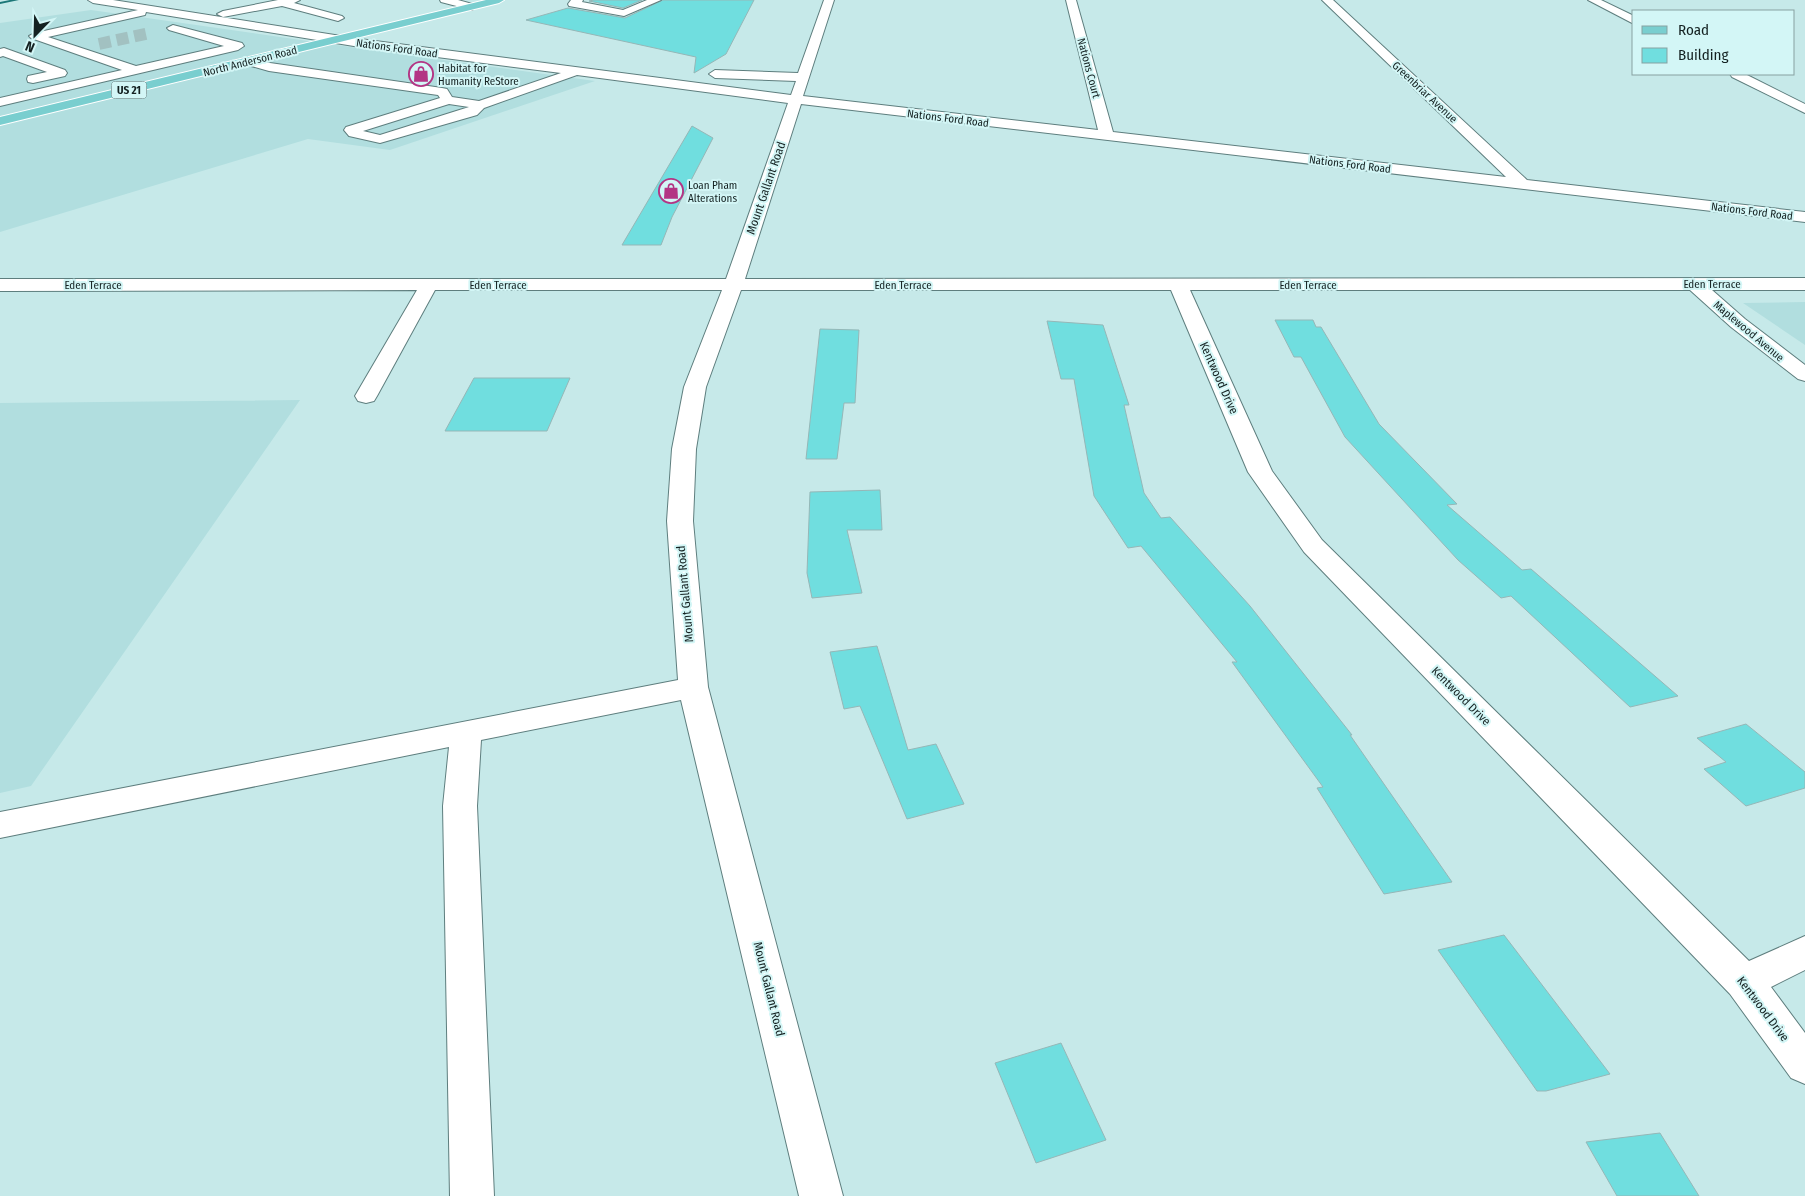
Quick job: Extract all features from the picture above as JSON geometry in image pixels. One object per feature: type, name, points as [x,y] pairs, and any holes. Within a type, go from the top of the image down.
[{"type":"main road","name":"North Anderson Road","points":[[0,121],[499,0]]},
{"type":"street","name":"Nations Ford Road","points":[[93,0],[338,39],[577,72],[701,78],[796,100],[1805,217]]},
{"type":"street","points":[[444,0],[472,7]]},
{"type":"street","points":[[578,0],[573,4],[624,12],[656,0]]},
{"type":"street","name":"Mount Gallant Road","points":[[821,1196],[693,687],[680,521],[684,449],[695,387],[733,286],[829,0]]},
{"type":"street","name":"Nations Court","points":[[1071,0],[1107,137]]},
{"type":"street","name":"Greenbriar Avenue","points":[[1327,0],[1522,184]]},
{"type":"street","points":[[1593,0],[1632,20]]},
{"type":"street","points":[[204,17],[291,1]]},
{"type":"street","points":[[285,31],[338,18],[287,5],[291,1]]},
{"type":"street","points":[[158,10],[35,36],[170,80]]},
{"type":"street","points":[[128,16],[146,21]]},
{"type":"street","points":[[191,32],[232,22]]},
{"type":"street","points":[[0,102],[238,46],[191,32],[165,28]]},
{"type":"street","points":[[8,70],[30,62],[99,44]]},
{"type":"street","points":[[0,53],[4,52],[65,72],[17,83]]},
{"type":"street","points":[[86,67],[111,61]]},
{"type":"street","points":[[248,61],[269,67],[442,92],[448,100]]},
{"type":"street","points":[[634,76],[654,66]]},
{"type":"street","points":[[480,105],[448,100],[350,130],[354,133],[380,139],[472,112],[480,105],[577,72]]},
{"type":"street","points":[[1738,75],[1805,109]]},
{"type":"street","points":[[701,78],[804,77]]},
{"type":"street","name":"Maplewood Avenue","points":[[1695,284],[1738,323],[1805,375]]},
{"type":"street","name":"Eden Terrace","points":[[0,285],[1805,284]]},
{"type":"street","points":[[366,396],[429,285]]},
{"type":"street","name":"Kentwood Drive","points":[[1178,285],[1260,472],[1313,546],[1744,982],[1805,1066]]},
{"type":"street","points":[[0,825],[693,687]]},
{"type":"street","points":[[466,732],[460,806],[472,1196]]},
{"type":"street","points":[[1744,982],[1805,952]]},
{"type":"shaded area","points":[[91,10],[595,81],[390,150],[308,139],[0,232],[0,23]]},
{"type":"shaded area","points":[[1805,302],[1805,345],[1743,303]]},
{"type":"shaded area","points":[[300,400],[31,786],[0,793],[0,403]]},
{"type":"building","points":[[642,0],[623,8],[589,1]]},
{"type":"building","points":[[663,0],[754,0],[726,54],[694,73],[696,57],[526,20],[568,8],[625,18]]},
{"type":"building","points":[[692,126],[713,138],[672,217],[661,245],[622,245]]},
{"type":"building","points":[[1275,320],[1313,320],[1316,327],[1321,327],[1379,424],[1457,504],[1447,505],[1522,570],[1531,569],[1678,696],[1630,707],[1511,596],[1501,598],[1458,560],[1345,437],[1301,357],[1294,357]]},
{"type":"building","points":[[1047,321],[1103,325],[1129,405],[1124,405],[1144,493],[1161,518],[1170,517],[1250,606],[1352,735],[1350,735],[1452,882],[1384,894],[1317,788],[1323,787],[1232,662],[1237,662],[1141,546],[1128,548],[1094,496],[1074,379],[1061,379]]},
{"type":"building","points":[[820,329],[859,330],[855,403],[844,403],[837,459],[806,459]]},
{"type":"building","points":[[474,378],[570,378],[547,431],[445,431]]},
{"type":"building","points":[[880,490],[882,530],[847,530],[862,593],[812,598],[807,573],[810,492]]},
{"type":"building","points":[[877,646],[908,750],[936,744],[964,804],[907,819],[860,706],[844,709],[830,652]]},
{"type":"building","points":[[1746,724],[1805,772],[1805,788],[1746,806],[1704,769],[1726,762],[1697,738]]},
{"type":"building","points":[[1504,935],[1610,1074],[1546,1091],[1537,1091],[1438,950]]},
{"type":"building","points":[[1061,1043],[1106,1140],[1036,1163],[995,1063]]},
{"type":"building","points":[[1660,1133],[1699,1196],[1617,1196],[1586,1142]]},
{"type":"waterway","points":[[0,3],[17,0]]},
{"type":"tunnel","points":[[99,44],[150,33]]},
{"type":"place","name":"Habitat for Humanity ReStore","points":[[421,74]]},
{"type":"place","name":"Loan Pham Alterations","points":[[671,191]]}]
